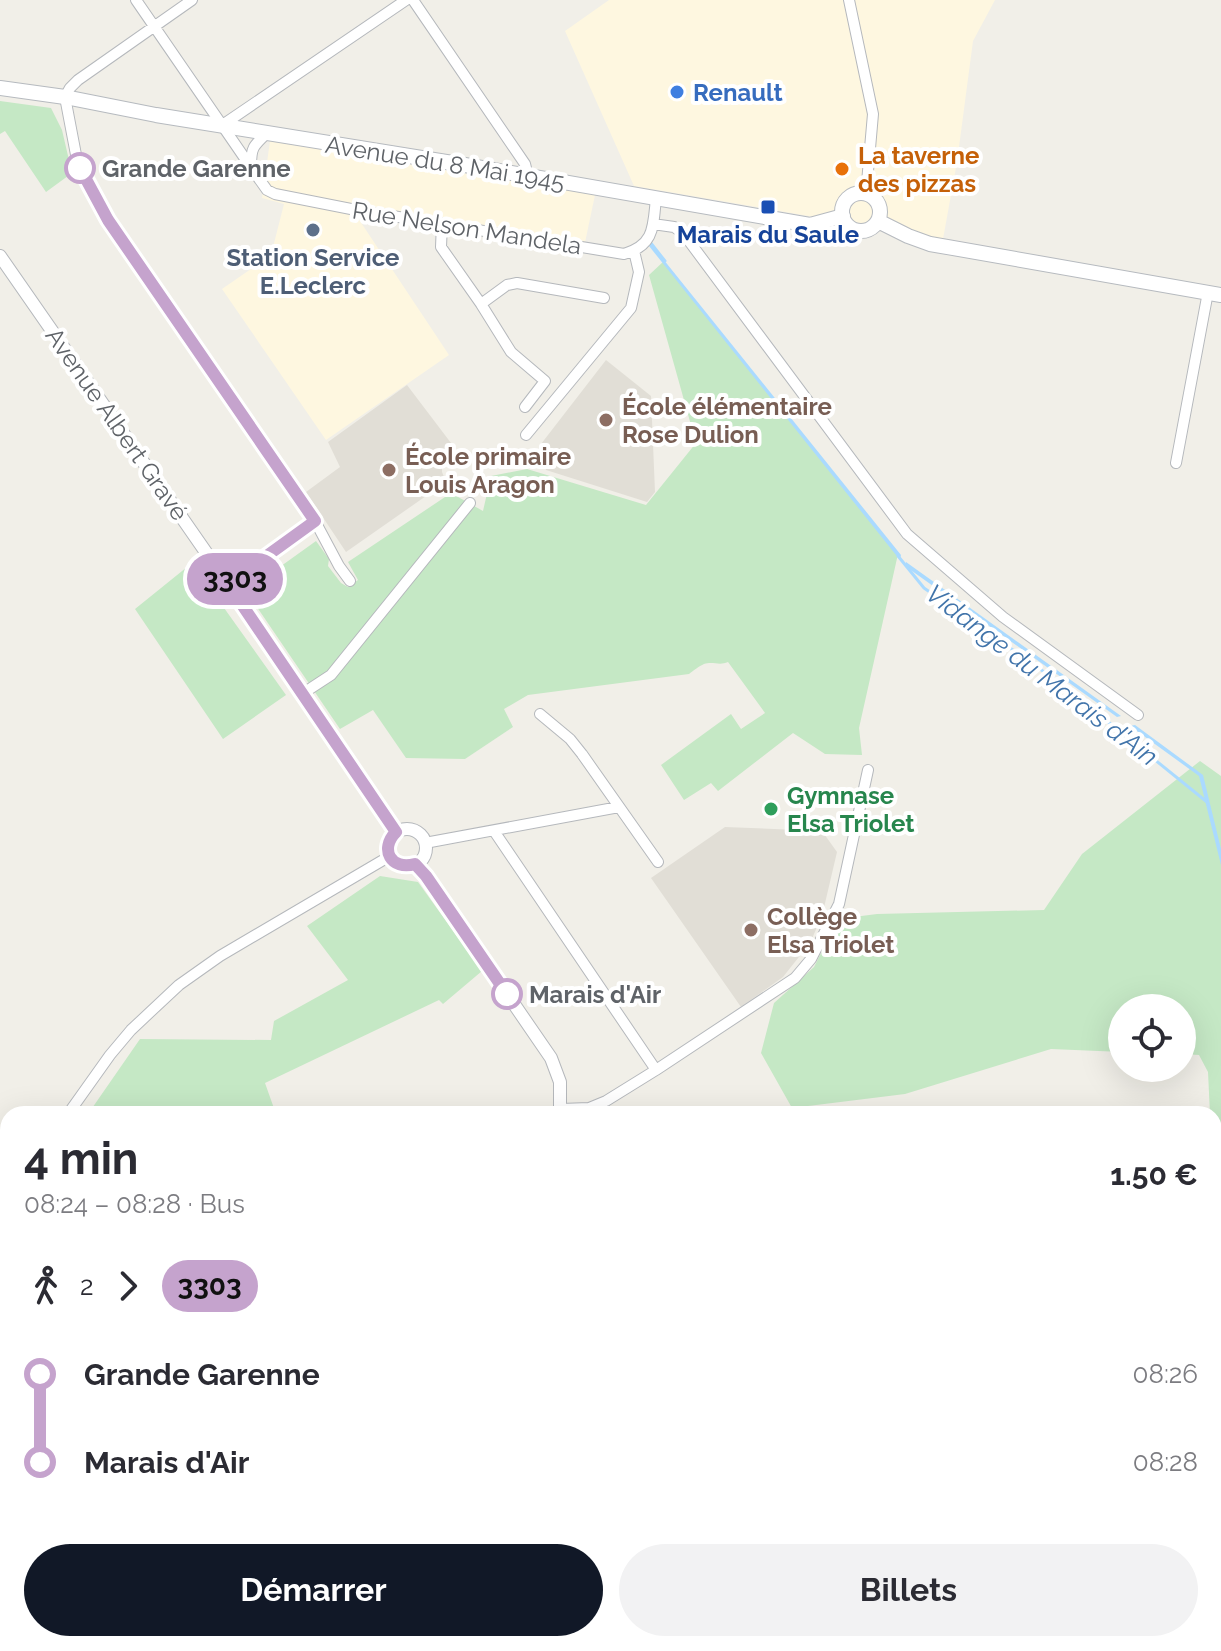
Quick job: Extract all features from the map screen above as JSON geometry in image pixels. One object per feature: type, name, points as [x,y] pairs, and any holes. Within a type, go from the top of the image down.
[{"type":"main road","name":"Avenue du 8 Mai 1945","points":[[0,88],[810,225],[843,216]]},
{"type":"main road","points":[[855,194],[866,194],[879,204],[880,216],[870,229],[859,231],[848,226],[843,216],[843,205],[855,194]]},
{"type":"main road","points":[[878,221],[930,244],[1214,293]]},
{"type":"street","name":"Rue Nelson Mandela","points":[[136,0],[267,190],[356,210],[624,254],[634,251]]},
{"type":"street","points":[[192,0],[70,88],[65,97],[77,160],[100,207],[315,521],[350,581]]},
{"type":"street","points":[[221,126],[406,0]]},
{"type":"street","points":[[413,0],[525,164],[528,176]]},
{"type":"street","points":[[849,0],[873,114],[866,194]]},
{"type":"street","points":[[251,168],[251,151],[267,133]]},
{"type":"street","points":[[526,435],[631,308],[639,272],[634,251],[648,239],[656,198]]},
{"type":"street","points":[[442,223],[441,247],[511,352],[545,381],[525,407]]},
{"type":"street","points":[[653,224],[674,227],[683,233],[907,534],[1003,617],[1138,715]]},
{"type":"street","name":"Avenue Albert Gravé","points":[[0,256],[396,832]]},
{"type":"street","points":[[481,304],[507,285],[517,283],[604,298]]},
{"type":"street","points":[[1176,463],[1214,293]]},
{"type":"street","points":[[302,694],[331,675],[470,503]]},
{"type":"street","points":[[228,584],[315,521]]},
{"type":"street","points":[[540,714],[576,746],[658,862]]},
{"type":"street","points":[[598,1106],[795,978],[811,959],[839,904],[868,770]]},
{"type":"street","points":[[425,843],[619,807]]},
{"type":"street","points":[[402,829],[419,833],[425,843],[424,855],[415,864],[404,866],[390,856],[389,840],[402,829]]},
{"type":"street","points":[[494,831],[656,1070]]},
{"type":"street","points":[[74,1106],[131,1030],[179,985],[220,956],[390,856]]},
{"type":"street","points":[[415,864],[435,888],[551,1058],[560,1082],[561,1106]]},
{"type":"shaded area","points":[[609,0],[995,0],[973,41],[943,239],[634,186],[565,31]]},
{"type":"shaded area","points":[[270,141],[595,195],[583,252],[356,215],[449,355],[326,440],[222,289],[271,255],[284,204],[262,198]]},
{"type":"shaded area","name":"École élémentaire Rose Dulion","points":[[606,360],[651,396],[655,492],[647,502],[546,470],[541,444]]},
{"type":"shaded area","name":"École primaire Louis Aragon","points":[[407,385],[451,443],[442,462],[446,482],[346,552],[306,492],[340,467],[328,442]]},
{"type":"shaded area","name":"Collège Elsa Triolet","points":[[725,827],[822,831],[837,852],[822,916],[810,943],[783,977],[741,1007],[651,878]]},
{"type":"green space","points":[[0,101],[51,108],[62,130],[72,173],[46,192],[5,131],[0,134]]},
{"type":"green space","points":[[664,261],[898,554],[859,728],[862,755],[825,754],[793,733],[718,791],[711,783],[684,800],[661,765],[731,714],[741,729],[765,713],[728,662],[704,664],[689,674],[528,695],[504,709],[513,727],[465,759],[406,758],[373,710],[340,729],[246,591],[247,585],[256,584],[316,541],[329,559],[328,566],[348,587],[358,580],[348,562],[451,493],[483,511],[491,476],[527,469],[646,505],[696,443],[649,275]]},
{"type":"green space","points":[[192,563],[286,695],[223,739],[135,609]]},
{"type":"green space","points":[[1200,761],[1221,776],[1221,1106],[1210,1106],[1208,1072],[1196,1055],[1196,994],[1108,994],[1108,1051],[1051,1049],[905,1094],[791,1106],[761,1053],[774,1003],[814,967],[838,919],[877,914],[1044,910],[1082,854]]},
{"type":"green space","points":[[380,876],[418,882],[482,971],[443,1004],[439,1000],[265,1083],[273,1106],[94,1106],[140,1039],[271,1040],[274,1021],[348,980],[307,926]]},
{"type":"water","points":[[651,244],[901,555],[900,560],[649,246]]},
{"type":"water","points":[[906,562],[1121,716],[1117,717],[905,566]]},
{"type":"water","points":[[1135,725],[1203,775],[1221,849],[1221,865],[1199,776],[1130,726]]},
{"type":"waterway","name":"Vidange du Marais d'Ain","points":[[650,242],[665,261]]},
{"type":"waterway","name":"Vidange du Marais d'Ain","points":[[898,556],[924,588],[1060,683],[1207,802]]},
{"type":"bus line","name":"3303","points":[[80,168],[108,220],[315,521],[228,584],[396,832],[388,846],[393,861],[404,866],[415,864],[426,876],[507,994]]},
{"type":"place","name":"Renault","points":[[677,92]]},
{"type":"place","name":"Grande Garenne","points":[[80,168]]},
{"type":"place","name":"La taverne des pizzas","points":[[842,169]]},
{"type":"place","name":"Marais du Saule","points":[[768,207]]},
{"type":"place","name":"Station Service E.Leclerc","points":[[313,230]]},
{"type":"place","name":"École élémentaire Rose Dulion","points":[[606,420]]},
{"type":"place","name":"École primaire Louis Aragon","points":[[389,470]]},
{"type":"place","name":"Gymnase Elsa Triolet","points":[[771,809]]},
{"type":"place","name":"Collège Elsa Triolet","points":[[751,930]]},
{"type":"place","name":"Marais d'Air","points":[[507,994]]}]
